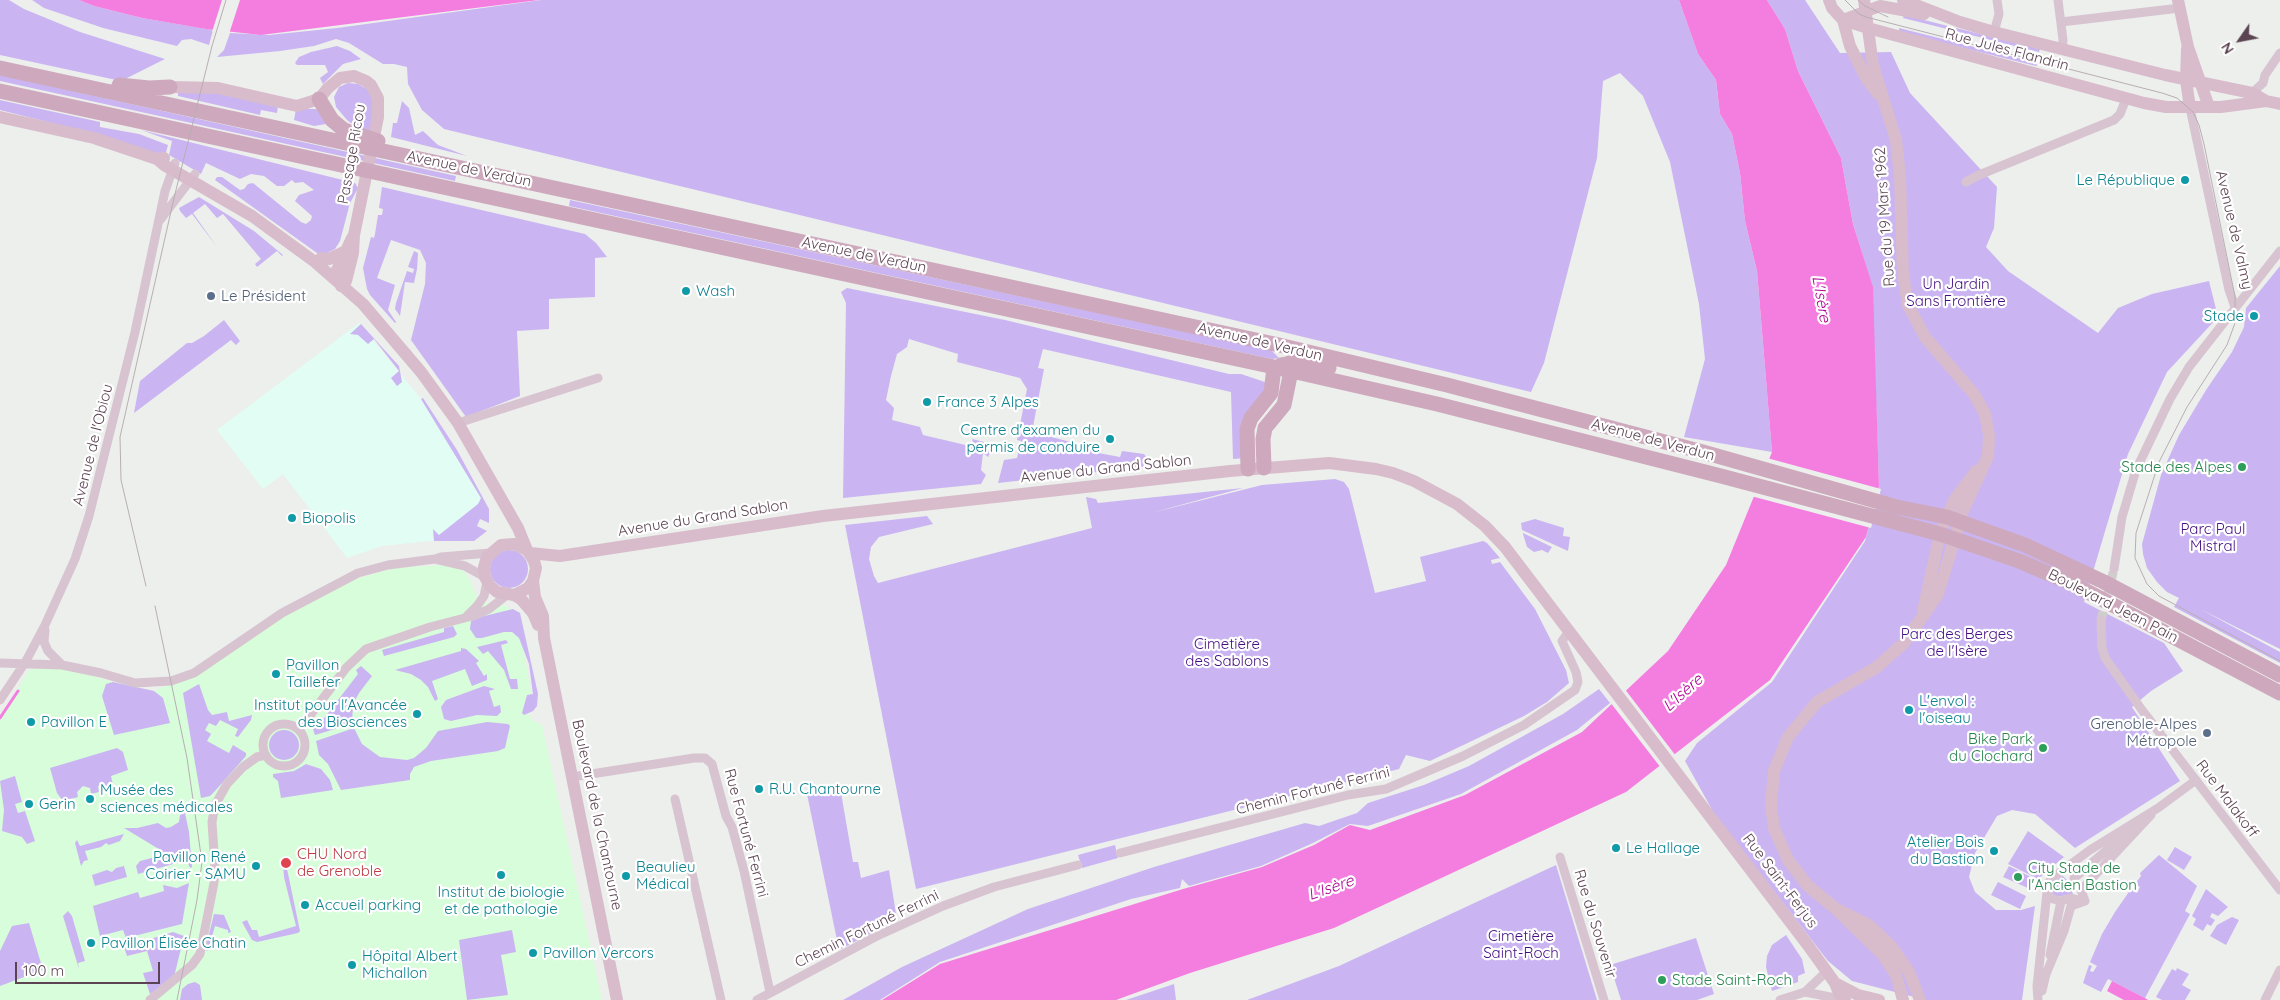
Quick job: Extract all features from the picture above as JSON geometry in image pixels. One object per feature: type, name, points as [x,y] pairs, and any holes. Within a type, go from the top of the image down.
[{"type":"main road","points":[[0,68],[351,138]]},
{"type":"main road","points":[[48,78],[148,88],[170,87]]},
{"type":"main road","name":"Avenue de Verdun","points":[[0,91],[1285,367],[1721,476],[1895,523]]},
{"type":"main road","points":[[319,99],[332,120],[351,138]]},
{"type":"main road","name":"Avenue de Verdun","points":[[351,138],[519,180],[1279,345],[1725,459],[1897,507]]},
{"type":"main road","points":[[1264,468],[1263,439],[1265,428],[1284,405],[1285,367],[1279,345]]},
{"type":"main road","points":[[1248,470],[1247,429],[1251,418],[1271,393],[1285,367],[1300,362],[1366,375],[1416,379]]},
{"type":"main road","name":"Boulevard Jean Pain","points":[[1897,507],[1953,519],[2025,545],[2104,582],[2280,675]]},
{"type":"main road","name":"Boulevard Jean Pain","points":[[1895,523],[1986,549],[2071,583],[2280,693]]},
{"type":"street","points":[[1829,0],[1832,8],[1842,20],[1865,6],[1880,6],[1960,22]]},
{"type":"street","name":"Rue Jules Flandrin","points":[[1903,0],[1960,22],[1994,32],[2200,84],[2252,94],[2266,101]]},
{"type":"street","points":[[1994,32],[1999,14],[1997,0]]},
{"type":"street","points":[[2058,0],[2062,49]]},
{"type":"street","points":[[2061,22],[2179,4]]},
{"type":"street","name":"Avenue de Valmy","points":[[2179,4],[2188,47],[2209,107]]},
{"type":"street","name":"Rue du 19 Mars 1962","points":[[1865,6],[1873,65],[1897,147],[1900,176],[1903,274],[1908,306],[1925,337],[1974,394],[1984,414],[1989,435],[1988,456],[1955,499],[1953,519],[1947,537],[1938,594],[1904,643],[1877,667],[1817,702],[1788,737],[1774,771],[1771,814],[1778,839],[1797,874],[1883,955],[1896,975],[1903,1000]]},
{"type":"street","name":"Rue Jules Flandrin","points":[[1842,20],[2126,99],[2166,108],[2209,107],[2266,101]]},
{"type":"street","name":"Rue du 19 Mars 1962","points":[[1842,20],[1850,46],[1866,78],[1883,102]]},
{"type":"street","name":"Avenue de Valmy","points":[[2114,569],[2122,517],[2136,470],[2170,400],[2184,376],[2236,307],[2230,290],[2190,108],[2186,80],[2188,47]]},
{"type":"street","points":[[2252,94],[2263,83],[2265,75],[2280,53]]},
{"type":"street","name":"Passage Ricou","points":[[319,99],[335,81],[348,76],[366,81],[375,91],[378,98],[378,117],[354,235]]},
{"type":"street","points":[[170,87],[218,88],[297,106],[319,99]]},
{"type":"street","points":[[1966,182],[2114,120],[2120,114],[2126,99]]},
{"type":"street","points":[[2266,101],[2280,104]]},
{"type":"street","points":[[0,117],[94,138],[157,159],[166,158],[174,166],[255,210],[321,258],[422,373],[458,423],[518,528],[534,561],[534,577],[528,588],[510,595],[485,611],[366,649],[346,668],[299,730]]},
{"type":"street","name":"Avenue de l'Obiou","points":[[0,700],[23,665],[45,625],[75,559],[89,516],[135,332],[165,191],[174,166]]},
{"type":"street","points":[[194,177],[341,280]]},
{"type":"street","name":"Avenue de l'Obiou","points":[[159,222],[194,177]]},
{"type":"street","points":[[341,280],[344,252],[354,235]]},
{"type":"street","points":[[341,280],[353,253],[354,235]]},
{"type":"street","points":[[2236,307],[2280,251]]},
{"type":"street","points":[[321,258],[329,259],[344,252]]},
{"type":"street","points":[[458,423],[598,378]]},
{"type":"street","name":"Avenue du Grand Sablon","points":[[528,551],[560,556],[823,516],[1264,468],[1329,463],[1376,469],[1414,480],[1434,490],[1468,512],[1493,534],[1528,576],[1583,649]]},
{"type":"street","points":[[506,509],[511,533],[507,544]]},
{"type":"street","points":[[466,616],[484,596],[485,562],[490,553],[495,548],[507,544],[514,544],[528,551]]},
{"type":"street","points":[[0,663],[62,665],[136,683],[171,682],[184,678],[282,613],[358,573],[388,565],[441,557],[490,553]]},
{"type":"street","name":"Avenue du Grand Sablon","points":[[534,577],[560,556]]},
{"type":"street","points":[[435,559],[466,566],[486,579],[493,590],[510,595]]},
{"type":"street","name":"Boulevard de la Chantourne","points":[[534,577],[535,597],[543,616],[544,636],[617,1000]]},
{"type":"street","name":"Boulevard de la Chantourne","points":[[510,595],[521,599],[533,613],[544,636]]},
{"type":"street","name":"Rue Malakoff","points":[[2101,620],[2102,648],[2106,658],[2280,890]]},
{"type":"street","points":[[45,625],[44,642],[48,651],[62,665]]},
{"type":"street","name":"Chemin Fortuné Ferrini","points":[[1120,853],[1348,795],[1386,789],[1463,756],[1524,725],[1575,690],[1578,682],[1576,672],[1562,641],[1569,632]]},
{"type":"street","name":"Rue Saint-Ferjus","points":[[1583,649],[1827,971],[1835,983],[1838,993],[1845,1000]]},
{"type":"street","points":[[286,724],[299,730],[305,744],[304,752],[300,759],[293,764],[284,766],[275,764],[266,755],[264,740],[272,728],[286,724]]},
{"type":"street","points":[[150,1000],[192,965],[200,954],[214,875],[212,822],[214,805],[227,784],[243,767],[257,757],[266,755]]},
{"type":"street","name":"Rue Fortuné Ferrini","points":[[572,777],[694,758],[705,758],[712,764],[719,782],[726,816],[732,827],[744,871],[770,992]]},
{"type":"street","points":[[2039,1000],[2037,986],[2048,883],[2061,871],[2158,808],[2196,780]]},
{"type":"street","points":[[675,799],[721,1000]]},
{"type":"street","points":[[2085,901],[2081,890],[2158,808]]},
{"type":"street","points":[[2074,878],[2150,816]]},
{"type":"street","name":"Rue du Souvenir","points":[[1560,857],[1604,1000]]},
{"type":"street","name":"Chemin Fortuné Ferrini","points":[[757,1000],[875,937],[943,906],[994,887],[1078,865]]},
{"type":"street","points":[[2061,871],[2074,878]]},
{"type":"street","points":[[2074,878],[2074,886],[2085,901]]},
{"type":"street","points":[[2047,894],[2053,899],[2061,901],[2071,898],[2085,901]]},
{"type":"street","points":[[2039,1000],[2061,901]]},
{"type":"street","points":[[2046,974],[2064,931],[2071,906],[2085,901]]},
{"type":"street","name":"Rue du 19 Mars 1962","points":[[1835,908],[1869,925],[1891,946],[1909,972],[1920,1000]]},
{"type":"street","points":[[2265,1000],[2280,970]]},
{"type":"street","points":[[1780,1000],[1804,992],[1827,971]]},
{"type":"street","points":[[1835,983],[1858,995],[1879,1000]]},
{"type":"street","points":[[1804,992],[1845,1000]]},
{"type":"shaded area","points":[[359,323],[421,399],[479,492],[481,498],[480,519],[472,540],[430,541],[382,546],[347,558],[283,474],[263,489],[217,430]]},
{"type":"shaded area","name":"CHU Nord de Grenoble","points":[[446,565],[464,571],[477,597],[484,603],[500,603],[517,613],[531,691],[530,699],[525,708],[532,720],[542,725],[602,1000],[0,1000],[0,717],[30,669],[72,669],[113,682],[154,691],[204,668],[333,585],[395,568]]},
{"type":"green space","points":[[0,0],[9,0],[24,9],[80,32],[165,59],[121,81],[0,55]]},
{"type":"green space","points":[[32,0],[79,0],[94,6],[142,18],[213,30],[209,45],[191,39],[182,40],[177,46],[103,28],[44,8]]},
{"type":"green space","points":[[541,0],[1679,0],[1698,54],[1716,80],[1720,114],[1732,134],[1740,173],[1745,221],[1757,271],[1772,452],[1684,437],[1705,359],[1699,304],[1670,162],[1643,96],[1620,73],[1603,81],[1597,158],[1544,363],[1531,392],[444,129],[422,110],[408,84],[407,67],[383,64],[349,43],[336,39],[314,46],[217,57],[224,50],[230,33],[269,35],[337,28]]},
{"type":"green space","name":"Parc des Berges de l'Isère","points":[[1767,0],[1805,0],[1840,53],[1891,52],[1910,93],[1997,187],[1994,228],[1986,247],[2008,271],[2098,333],[2118,308],[2152,294],[2209,281],[2218,317],[2167,372],[2128,454],[2084,602],[2164,643],[2183,671],[2151,691],[2132,707],[2180,781],[2075,848],[2035,814],[2012,810],[1997,816],[1975,853],[1969,877],[1975,892],[1996,910],[2021,910],[2035,906],[2022,1000],[1926,1000],[1852,981],[1828,961],[1715,815],[1685,761],[1697,743],[1772,682],[1865,541],[1879,486],[1872,285],[1853,224],[1841,158],[1798,71],[1785,29]]},
{"type":"green space","points":[[1904,15],[2040,49],[2039,52],[1903,18]]},
{"type":"green space","points":[[1899,28],[2038,63],[2036,66],[1899,32]]},
{"type":"green space","points":[[337,46],[350,51],[361,59],[343,64],[323,84],[320,78],[328,72],[325,65],[297,65],[295,63],[299,57],[311,52]]},
{"type":"green space","points":[[0,75],[456,176],[455,181],[0,81]]},
{"type":"green space","points":[[348,83],[358,84],[367,89],[373,100],[371,133],[360,130],[347,120],[336,107],[334,97],[339,87]]},
{"type":"green space","points":[[209,91],[278,106],[277,113],[261,110],[260,115],[178,96],[178,93]]},
{"type":"green space","points":[[0,100],[100,122],[100,127],[139,134],[168,145],[165,156],[107,137],[0,110]]},
{"type":"green space","points":[[402,101],[409,108],[415,135],[423,131],[438,145],[467,156],[391,137],[393,123],[397,123]]},
{"type":"green space","points":[[296,109],[316,109],[322,113],[326,124],[314,126],[294,120]]},
{"type":"green space","points":[[141,130],[355,183],[358,188],[350,203],[340,241],[335,249],[327,253],[317,253],[215,180],[217,177],[222,177],[240,190],[253,183],[306,224],[311,220],[312,216],[295,201],[299,195],[314,190],[303,182],[295,183],[292,180],[284,186],[277,186],[264,176],[251,174],[240,179],[206,163],[201,174],[169,155],[172,141]]},
{"type":"green space","points":[[382,187],[585,234],[596,243],[607,257],[595,258],[595,297],[549,299],[549,329],[517,331],[520,396],[466,417],[411,340],[425,284],[426,263],[420,250],[391,240],[377,278],[395,285],[388,310],[395,323],[370,295],[363,268],[371,237],[374,238],[378,215],[382,215],[383,209],[379,208]]},
{"type":"green space","points":[[199,197],[254,231],[283,255],[277,251],[257,267],[255,264],[261,259],[223,214],[217,218],[205,204],[193,213],[217,247],[192,214],[186,218],[180,211],[179,208]]},
{"type":"green space","points":[[570,200],[1271,350],[1279,358],[1272,359],[569,206]]},
{"type":"green space","points":[[414,251],[418,253],[414,283],[405,282],[400,316],[395,309],[396,303],[407,271],[413,273],[414,269],[408,267]]},
{"type":"green space","name":"Parc Paul Mistral","points":[[2280,266],[2280,649],[2200,609],[2280,652],[2280,663],[2174,607],[2179,598],[2167,592],[2147,568],[2142,544],[2161,475],[2179,435],[2232,352],[2244,327],[2246,308]]},
{"type":"green space","points":[[847,288],[1005,320],[1229,374],[1241,374],[1265,382],[1267,386],[1245,458],[1233,459],[1231,392],[1043,349],[1038,368],[1044,369],[1032,432],[1094,448],[1093,452],[1120,457],[1122,451],[1144,454],[1147,458],[1146,464],[1143,467],[998,483],[1004,460],[1017,458],[1021,441],[1017,440],[1027,389],[1020,378],[957,362],[958,354],[909,339],[907,347],[897,354],[891,376],[886,400],[894,408],[892,420],[920,427],[923,435],[974,447],[972,439],[984,442],[990,453],[988,457],[983,453],[981,470],[986,475],[981,484],[843,498],[846,303],[841,292]]},
{"type":"green space","points":[[224,320],[240,341],[236,345],[231,340],[134,413],[140,381],[187,343],[192,343],[204,336]]},
{"type":"green space","points":[[361,324],[399,366],[402,382],[397,386],[391,378],[399,371],[374,339],[368,344],[358,335],[350,334]]},
{"type":"green space","points":[[423,398],[457,450],[489,509],[489,523],[480,519],[477,526],[487,531],[474,541],[434,541],[433,529],[439,535],[478,504],[481,498],[421,399]]},
{"type":"green space","name":"Cimetière des Sablons","points":[[1335,479],[1344,482],[1349,489],[1375,593],[1426,581],[1420,557],[1483,541],[1500,558],[1491,560],[1492,564],[1500,562],[1535,609],[1566,670],[1569,683],[1547,702],[1524,716],[1430,761],[1406,755],[1399,769],[916,889],[845,525],[927,516],[933,524],[879,537],[871,547],[869,559],[878,583],[1092,528],[1086,497],[1096,499],[1098,503],[1243,488],[1151,513],[1262,485]]},
{"type":"green space","points":[[1535,519],[1564,528],[1563,536],[1570,537],[1568,551],[1522,530],[1521,523]]},
{"type":"green space","points":[[1523,533],[1552,547],[1548,553],[1542,550],[1534,552],[1527,547]]},
{"type":"green space","points":[[509,550],[523,555],[528,569],[523,583],[509,588],[495,583],[490,569],[495,555]]},
{"type":"green space","points":[[513,609],[520,613],[538,694],[537,706],[533,711],[524,715],[522,713],[527,695],[533,694],[529,664],[519,638],[512,632],[504,632],[476,638],[470,629],[471,621]]},
{"type":"green space","points":[[453,626],[457,634],[454,637],[384,656],[382,650],[444,632],[444,628]]},
{"type":"green space","points":[[506,640],[508,643],[501,645],[510,679],[517,679],[518,689],[511,689],[504,670],[488,651],[483,654],[477,647]]},
{"type":"green space","points":[[461,648],[466,649],[479,661],[476,663],[484,676],[487,674],[487,680],[472,686],[465,669],[432,681],[438,699],[435,701],[428,687],[421,680],[411,674],[395,670],[461,651]]},
{"type":"green space","points":[[361,666],[372,676],[353,704],[352,724],[315,735],[313,729],[315,726],[318,726],[358,674],[356,670]]},
{"type":"green space","points":[[113,682],[154,691],[163,698],[170,723],[114,735],[102,696],[106,684]]},
{"type":"green space","points":[[199,684],[208,710],[212,715],[227,712],[229,721],[252,715],[251,720],[238,737],[235,736],[238,729],[220,720],[216,726],[209,723],[205,730],[211,734],[207,741],[229,753],[233,745],[246,753],[246,756],[210,796],[201,798],[183,693]]},
{"type":"green space","points":[[484,686],[495,689],[489,691],[494,707],[500,705],[501,712],[497,716],[477,715],[451,721],[444,719],[441,707],[446,700]]},
{"type":"green space","points":[[1599,689],[1610,703],[1577,730],[1461,794],[1368,826],[1350,824],[1261,866],[1189,886],[1182,879],[1180,888],[1131,899],[940,962],[880,1000],[843,1000],[902,967],[1028,909],[1154,867],[1305,823],[1319,826],[1357,813],[1368,803],[1424,785],[1469,766],[1563,714]]},
{"type":"green space","points":[[487,722],[508,724],[510,726],[505,748],[498,751],[431,761],[414,767],[410,774],[410,780],[341,790],[328,764],[319,755],[316,741],[354,728],[362,744],[380,757],[407,760],[414,758],[426,748],[438,731]]},
{"type":"green space","points":[[284,730],[295,734],[299,745],[295,756],[284,760],[273,756],[269,745],[273,734]]},
{"type":"green space","points":[[117,748],[123,752],[128,770],[111,776],[114,789],[107,790],[104,785],[98,786],[99,792],[91,794],[90,788],[83,786],[77,792],[78,797],[63,801],[57,793],[50,768]]},
{"type":"green space","points":[[306,764],[321,769],[330,780],[333,790],[281,798],[278,781],[273,777],[273,774],[294,771]]},
{"type":"green space","points":[[15,776],[22,802],[15,804],[18,813],[25,811],[35,841],[27,844],[22,837],[2,831],[4,810],[0,781]]},
{"type":"green space","points":[[840,787],[853,862],[858,862],[861,878],[889,870],[897,920],[839,950],[807,794]]},
{"type":"green space","points":[[185,813],[189,832],[192,867],[190,868],[187,860],[138,874],[136,866],[140,861],[167,854],[124,828],[137,828],[158,823],[166,828],[171,827],[179,822],[180,815]]},
{"type":"green space","points":[[2028,831],[2064,857],[2038,879],[2008,864]]},
{"type":"green space","points":[[124,834],[120,841],[109,845],[106,843],[101,847],[85,851],[88,860],[84,861],[81,866],[75,843],[77,840],[80,846]]},
{"type":"green space","points":[[1115,845],[1118,858],[1082,868],[1078,855]]},
{"type":"green space","points":[[2175,847],[2192,857],[2184,870],[2167,860]]},
{"type":"green space","points":[[2159,855],[2197,886],[2185,911],[2190,914],[2145,998],[2108,979],[2101,992],[2083,983],[2089,965],[2092,966],[2090,971],[2093,972],[2097,966],[2090,962],[2102,934],[2115,912],[2133,886],[2136,887],[2134,891],[2137,893],[2140,887],[2135,884],[2141,876],[2140,873]]},
{"type":"green space","points":[[286,864],[300,931],[257,942],[252,940],[242,922],[247,920],[252,930],[257,930],[259,937],[296,926],[284,877],[283,865]]},
{"type":"green space","name":"Cimetière Saint-Roch","points":[[1556,865],[1597,1000],[1247,1000],[1339,966]]},
{"type":"green space","points":[[124,866],[127,877],[95,886],[92,875],[107,870],[112,872],[116,868]]},
{"type":"green space","name":"City Stade de l'Ancien Bastion","points":[[2009,866],[2033,878],[2028,888],[2003,877]]},
{"type":"green space","points":[[2063,876],[2068,881],[2073,894],[2056,897],[2053,895],[2051,887],[2053,882]]},
{"type":"green space","points":[[1998,882],[2026,896],[2020,909],[1991,895]]},
{"type":"green space","points":[[189,883],[182,924],[126,938],[123,930],[100,936],[93,906],[138,892],[140,898],[164,891],[163,885],[177,888]]},
{"type":"green space","points":[[2206,889],[2228,907],[2218,916],[2212,913],[2210,917],[2215,920],[2211,926],[2207,924],[2203,931],[2193,925],[2196,919],[2192,916]]},
{"type":"green space","points":[[68,911],[72,916],[85,961],[78,963],[79,969],[63,916]]},
{"type":"green space","points":[[214,914],[224,915],[231,932],[228,933],[228,930],[215,926],[208,951],[205,950]]},
{"type":"green space","points":[[2232,917],[2239,920],[2226,945],[2210,936],[2217,925]]},
{"type":"green space","points":[[29,923],[43,970],[0,986],[0,951],[12,926]]},
{"type":"green space","points":[[512,930],[516,952],[501,955],[508,995],[467,1000],[459,940]]},
{"type":"green space","points":[[173,932],[184,936],[174,977],[150,994],[143,973],[153,971],[147,951],[127,956],[124,947]]},
{"type":"green space","points":[[1786,935],[1802,959],[1805,973],[1798,976],[1798,982],[1772,991],[1766,967],[1767,956],[1772,945]]},
{"type":"green space","name":"Stade Saint-Roch","points":[[1696,938],[1714,994],[1697,1000],[1621,1000],[1610,965]]},
{"type":"green space","points":[[2177,968],[2189,974],[2182,985],[2191,990],[2185,1000],[2162,1000],[2156,997],[2172,969],[2176,971]]},
{"type":"green space","points":[[195,982],[200,985],[202,1000],[180,1000],[182,989],[188,984]]},
{"type":"green space","points":[[1174,984],[1176,1000],[1126,1000]]},
{"type":"water","points":[[79,0],[539,0],[261,35],[206,29],[142,18],[94,6]]},
{"type":"water","name":"L'Isère","points":[[1679,0],[1767,0],[1785,29],[1798,71],[1841,158],[1853,224],[1873,287],[1879,486],[1866,537],[1770,680],[1626,792],[1334,928],[1190,973],[1116,1000],[882,1000],[940,964],[1183,889],[1262,867],[1314,845],[1350,825],[1370,830],[1465,795],[1582,732],[1668,651],[1726,565],[1772,452],[1757,271],[1745,221],[1740,173],[1732,134],[1720,114],[1716,80],[1698,54]]},
{"type":"water","points":[[2112,981],[2148,1000],[2124,1000],[2107,991]]},
{"type":"pier","points":[[222,0],[240,0],[229,34],[212,32]]},
{"type":"pier","points":[[1767,458],[1881,489],[1871,528],[1751,496]]},
{"type":"pier","points":[[1624,688],[1676,756],[1661,768],[1610,702]]},
{"type":"waterway","points":[[0,718],[18,691]]},
{"type":"tunnel","points":[[2101,620],[2114,569]]},
{"type":"tram line","points":[[146,586],[121,480],[120,437],[174,198],[212,46],[226,0]]},
{"type":"tram line","points":[[1845,0],[1859,14],[1866,17],[2162,93],[2177,98],[2193,112],[2204,144],[2235,296],[2235,323],[2227,345],[2187,407],[2159,462],[2136,533],[2135,558],[2147,584],[2159,596],[2280,661]]},
{"type":"tram line","points":[[1858,0],[1865,6],[1888,17]]},
{"type":"tram line","points":[[155,606],[187,758],[202,862],[197,900],[177,1000]]},
{"type":"place","name":"Le République","points":[[2185,180]]},
{"type":"place","name":"Wash","points":[[686,291]]},
{"type":"place","name":"Le Président","points":[[211,296]]},
{"type":"place","name":"Stade","points":[[2254,316]]},
{"type":"place","name":"France 3 Alpes","points":[[927,402]]},
{"type":"place","name":"Centre d'examen du permis de conduire","points":[[1110,439]]},
{"type":"place","name":"Stade des Alpes","points":[[2242,467]]},
{"type":"place","name":"Biopolis","points":[[292,518]]},
{"type":"place","name":"Pavillon Taillefer","points":[[276,674]]},
{"type":"place","name":"L'envol : l'oiseau","points":[[1909,710]]},
{"type":"place","name":"Institut pour l'Avancée des Biosciences","points":[[417,714]]},
{"type":"place","name":"Pavillon E","points":[[31,722]]},
{"type":"place","name":"Grenoble-Alpes Métropole","points":[[2207,733]]},
{"type":"place","name":"Bike Park du Clochard","points":[[2043,748]]},
{"type":"place","name":"R.U. Chantourne","points":[[759,789]]},
{"type":"place","name":"Musée des sciences médicales","points":[[90,799]]},
{"type":"place","name":"Gerin","points":[[29,804]]},
{"type":"place","name":"Le Hallage","points":[[1616,848]]},
{"type":"place","name":"Atelier Bois du Bastion","points":[[1994,851]]},
{"type":"place","name":"CHU Nord de Grenoble","points":[[286,863]]},
{"type":"place","name":"Pavillon René Coirier - SAMU","points":[[256,866]]},
{"type":"place","name":"Institut de biologie et de pathologie","points":[[501,875]]},
{"type":"place","name":"Beaulieu Médical","points":[[626,876]]},
{"type":"place","name":"City Stade de l'Ancien Bastion","points":[[2018,877]]},
{"type":"place","name":"Accueil parking","points":[[305,905]]},
{"type":"place","name":"Pavillon Élisée Chatin","points":[[91,943]]},
{"type":"place","name":"Pavillon Vercors","points":[[533,953]]},
{"type":"place","name":"Hôpital Albert Michallon","points":[[352,965]]},
{"type":"place","name":"Stade Saint-Roch","points":[[1662,980]]},
{"type":"park label","name":"Un Jardin Sans Frontière","points":[[1956,292]]}]
